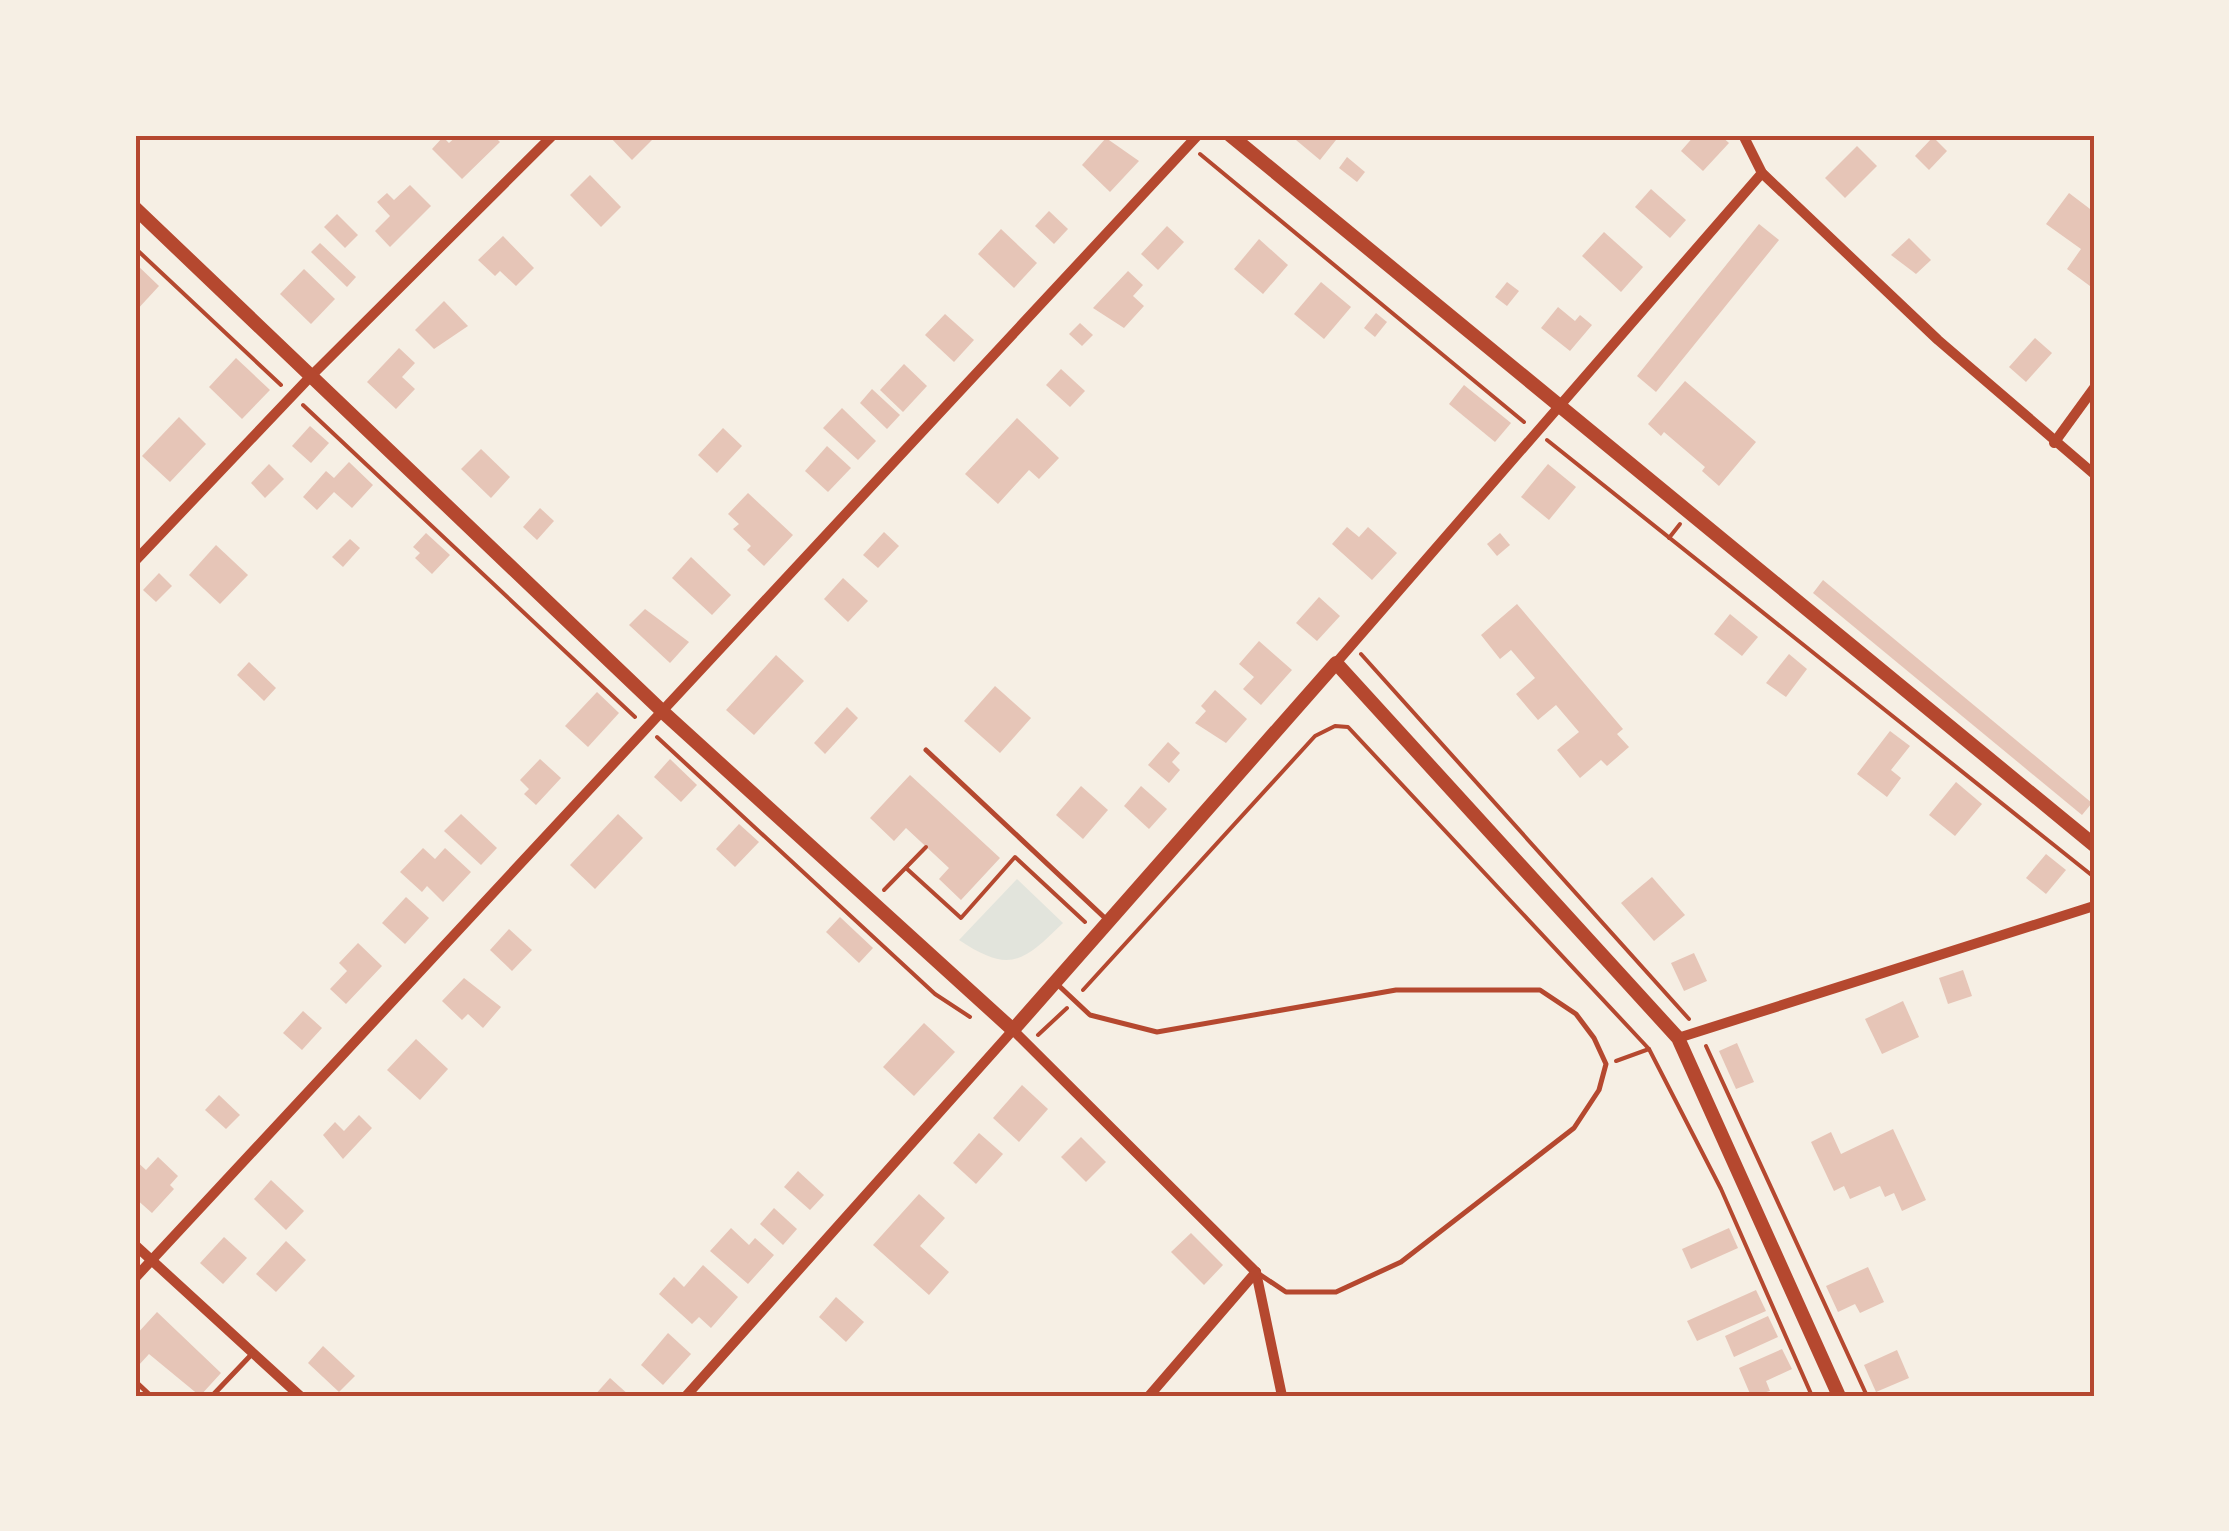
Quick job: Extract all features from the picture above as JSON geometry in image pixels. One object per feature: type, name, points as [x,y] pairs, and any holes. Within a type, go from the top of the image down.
[{"type":"main road","points":[[1230,135],[2094,845]]},
{"type":"main road","points":[[135,208],[663,712],[1018,1034],[1055,982],[1336,662],[1678,1038],[1839,1396]]},
{"type":"street","points":[[135,561],[310,376],[554,135]]},
{"type":"street","points":[[135,1278],[1198,135]]},
{"type":"street","points":[[1743,135],[1762,173],[2054,444],[2094,474]]},
{"type":"street","points":[[1336,662],[1534,430],[1762,173]]},
{"type":"street","points":[[2054,444],[2094,388]]},
{"type":"street","points":[[1678,1038],[2094,906]]},
{"type":"street","points":[[686,1396],[1018,1034],[1256,1272],[1282,1396]]},
{"type":"street","points":[[135,1245],[300,1396]]},
{"type":"street","points":[[1150,1396],[1256,1272]]},
{"type":"lane","points":[[926,750],[1108,921]]},
{"type":"lane","points":[[1055,982],[1090,1015],[1157,1032],[1396,990],[1540,990],[1576,1014],[1606,1064],[1599,1090],[1574,1128],[1401,1262],[1336,1292],[1286,1292],[1256,1272]]},
{"type":"lane","points":[[212,1396],[253,1353]]},
{"type":"lane","points":[[135,1381],[150,1396]]},
{"type":"path","points":[[1189,145],[1534,430],[2094,878]]},
{"type":"path","points":[[135,248],[935,994],[977,1021]]},
{"type":"path","points":[[1352,644],[1700,1031],[1867,1396]]},
{"type":"path","points":[[1018,1034],[1044,1034],[1315,736],[1335,726],[1348,726],[1650,1049],[1721,1189],[1812,1396]]},
{"type":"path","points":[[855,920],[926,847]]},
{"type":"path","points":[[906,868],[961,918],[1015,858],[1118,952]]},
{"type":"path","points":[[1606,1064],[1650,1049]]},
{"type":"shaded area","points":[[1017,879],[1063,923],[1037,947],[1015,959],[991,957],[959,940]]},
{"type":"building","points":[[458,135],[493,135],[500,142],[462,179],[432,149],[443,137],[449,143]]},
{"type":"building","points":[[608,135],[647,135],[652,140],[632,160]]},
{"type":"building","points":[[1290,135],[1340,135],[1320,160]]},
{"type":"building","points":[[1695,135],[1720,135],[1729,143],[1703,171],[1681,151]]},
{"type":"building","points":[[1933,137],[1947,151],[1929,170],[1915,156]]},
{"type":"building","points":[[1106,138],[1139,161],[1110,192],[1082,165]]},
{"type":"building","points":[[1857,146],[1877,166],[1845,198],[1825,178]]},
{"type":"building","points":[[1347,157],[1365,172],[1357,182],[1339,168]]},
{"type":"building","points":[[590,175],[621,207],[601,227],[570,195]]},
{"type":"building","points":[[410,185],[431,206],[390,247],[375,231],[390,216],[377,202],[387,193],[394,200]]},
{"type":"building","points":[[1651,189],[1686,220],[1670,238],[1635,207]]},
{"type":"building","points":[[2069,193],[2094,212],[2094,289],[2067,269],[2081,249],[2046,224]]},
{"type":"building","points":[[1049,211],[1068,229],[1054,244],[1035,226]]},
{"type":"building","points":[[337,214],[358,235],[345,248],[324,227]]},
{"type":"building","points":[[1759,224],[1779,240],[1656,392],[1637,376]]},
{"type":"building","points":[[1167,226],[1184,242],[1158,270],[1141,254]]},
{"type":"building","points":[[1001,229],[1037,263],[1014,288],[978,254]]},
{"type":"building","points":[[1604,232],[1643,267],[1621,292],[1582,256]]},
{"type":"building","points":[[503,236],[534,268],[516,286],[500,271],[495,276],[478,260]]},
{"type":"building","points":[[1909,238],[1931,260],[1916,274],[1891,255]]},
{"type":"building","points":[[1259,239],[1288,265],[1263,294],[1234,269]]},
{"type":"building","points":[[320,243],[356,277],[347,287],[311,252]]},
{"type":"building","points":[[135,263],[159,286],[135,312]]},
{"type":"building","points":[[304,269],[335,299],[311,324],[280,294]]},
{"type":"building","points":[[1128,271],[1143,285],[1133,296],[1144,306],[1124,328],[1093,308]]},
{"type":"building","points":[[1321,282],[1351,307],[1324,339],[1294,314]]},
{"type":"building","points":[[1507,282],[1519,291],[1507,306],[1495,297]]},
{"type":"building","points":[[444,301],[468,326],[434,349],[415,330]]},
{"type":"building","points":[[1558,307],[1575,321],[1580,315],[1592,325],[1570,351],[1541,328]]},
{"type":"building","points":[[1376,313],[1387,322],[1375,337],[1364,328]]},
{"type":"building","points":[[945,314],[974,340],[954,362],[925,335]]},
{"type":"building","points":[[1080,323],[1093,335],[1082,346],[1069,334]]},
{"type":"building","points":[[2035,338],[2052,353],[2026,382],[2009,367]]},
{"type":"building","points":[[399,348],[415,363],[402,377],[415,389],[396,409],[367,382]]},
{"type":"building","points":[[236,358],[270,390],[242,419],[209,387]]},
{"type":"building","points":[[904,364],[927,386],[903,412],[880,390]]},
{"type":"building","points":[[1061,369],[1085,391],[1070,407],[1046,385]]},
{"type":"building","points":[[1685,381],[1756,442],[1719,486],[1702,471],[1705,467],[1664,432],[1661,436],[1648,424]]},
{"type":"building","points":[[1464,385],[1511,423],[1495,442],[1449,404]]},
{"type":"building","points":[[872,389],[900,415],[887,429],[860,403]]},
{"type":"building","points":[[842,408],[876,441],[858,460],[823,428]]},
{"type":"building","points":[[179,417],[206,444],[170,482],[142,456]]},
{"type":"building","points":[[1017,418],[1059,458],[1039,479],[1029,470],[998,504],[965,474]]},
{"type":"building","points":[[310,426],[329,443],[311,463],[292,446]]},
{"type":"building","points":[[723,428],[742,446],[717,473],[698,455]]},
{"type":"building","points":[[827,446],[851,468],[828,492],[805,471]]},
{"type":"building","points":[[481,449],[510,477],[491,498],[461,469]]},
{"type":"building","points":[[349,462],[373,485],[352,508],[334,492],[317,510],[303,497],[326,471],[334,478]]},
{"type":"building","points":[[269,464],[284,479],[265,498],[251,483]]},
{"type":"building","points":[[1548,464],[1576,487],[1549,520],[1521,497]]},
{"type":"building","points":[[748,493],[793,535],[764,566],[747,550],[751,546],[733,529],[739,524],[728,514]]},
{"type":"building","points":[[540,508],[554,521],[537,540],[523,527]]},
{"type":"building","points":[[1347,527],[1359,537],[1368,527],[1397,553],[1372,580],[1332,544]]},
{"type":"building","points":[[884,532],[899,546],[878,568],[863,555]]},
{"type":"building","points":[[426,533],[450,555],[432,574],[415,558],[420,553],[413,547]]},
{"type":"building","points":[[1500,533],[1510,545],[1497,556],[1487,544]]},
{"type":"building","points":[[350,539],[360,548],[343,567],[332,557]]},
{"type":"building","points":[[216,545],[248,575],[220,604],[189,575]]},
{"type":"building","points":[[691,557],[731,595],[712,615],[672,578]]},
{"type":"building","points":[[159,573],[172,586],[156,602],[143,590]]},
{"type":"building","points":[[843,578],[868,601],[848,622],[824,599]]},
{"type":"building","points":[[1823,580],[2092,803],[2082,815],[1813,593]]},
{"type":"building","points":[[1319,597],[1340,616],[1317,641],[1296,623]]},
{"type":"building","points":[[1517,604],[1623,729],[1617,734],[1629,747],[1607,766],[1601,760],[1580,778],[1557,750],[1579,732],[1556,705],[1538,720],[1516,694],[1535,678],[1511,650],[1500,659],[1481,635]]},
{"type":"building","points":[[645,609],[689,642],[670,663],[629,625]]},
{"type":"building","points":[[1730,614],[1758,637],[1742,656],[1714,634]]},
{"type":"building","points":[[1259,641],[1292,670],[1261,705],[1243,689],[1254,677],[1239,664]]},
{"type":"building","points":[[1789,654],[1807,669],[1786,697],[1766,683]]},
{"type":"building","points":[[776,655],[804,681],[754,735],[726,710]]},
{"type":"building","points":[[249,662],[276,688],[264,701],[237,675]]},
{"type":"building","points":[[995,686],[1031,718],[1000,753],[964,721]]},
{"type":"building","points":[[1215,690],[1247,719],[1226,743],[1195,723],[1206,711],[1201,706]]},
{"type":"building","points":[[597,692],[619,713],[588,747],[565,726]]},
{"type":"building","points":[[847,707],[858,718],[825,754],[814,743]]},
{"type":"building","points":[[1890,731],[1910,746],[1891,770],[1901,778],[1887,797],[1857,774]]},
{"type":"building","points":[[1168,742],[1180,753],[1172,762],[1180,770],[1169,783],[1148,765]]},
{"type":"building","points":[[540,759],[561,778],[536,805],[524,794],[529,789],[520,780]]},
{"type":"building","points":[[670,759],[697,785],[681,802],[654,777]]},
{"type":"building","points":[[910,775],[1000,858],[961,900],[939,879],[949,868],[906,828],[894,841],[870,818]]},
{"type":"building","points":[[1956,782],[1982,804],[1955,836],[1929,815]]},
{"type":"building","points":[[1081,786],[1108,810],[1083,839],[1056,815]]},
{"type":"building","points":[[1141,786],[1167,809],[1149,829],[1124,806]]},
{"type":"building","points":[[461,814],[497,848],[481,865],[444,831]]},
{"type":"building","points":[[618,814],[643,838],[595,889],[570,865]]},
{"type":"building","points":[[739,824],[759,842],[735,867],[716,849]]},
{"type":"building","points":[[423,848],[435,859],[445,848],[471,872],[443,902],[427,886],[422,892],[400,872]]},
{"type":"building","points":[[2046,854],[2066,870],[2046,894],[2026,878]]},
{"type":"building","points":[[1652,877],[1685,915],[1654,941],[1621,903]]},
{"type":"building","points":[[406,897],[429,918],[405,944],[382,923]]},
{"type":"building","points":[[840,917],[873,948],[859,963],[826,932]]},
{"type":"building","points":[[509,929],[532,950],[512,971],[490,950]]},
{"type":"building","points":[[358,943],[382,966],[346,1004],[330,989],[347,971],[339,963]]},
{"type":"building","points":[[1694,953],[1707,981],[1684,991],[1671,963]]},
{"type":"building","points":[[1963,970],[1972,996],[1948,1004],[1939,978]]},
{"type":"building","points":[[464,978],[501,1007],[483,1028],[468,1014],[462,1020],[442,1001]]},
{"type":"building","points":[[1903,1001],[1919,1037],[1882,1054],[1865,1019]]},
{"type":"building","points":[[303,1011],[322,1028],[302,1050],[283,1033]]},
{"type":"building","points":[[924,1023],[955,1052],[914,1096],[883,1067]]},
{"type":"building","points":[[416,1039],[448,1069],[420,1100],[387,1070]]},
{"type":"building","points":[[1737,1043],[1754,1082],[1736,1089],[1719,1051]]},
{"type":"building","points":[[1022,1085],[1048,1109],[1019,1142],[993,1118]]},
{"type":"building","points":[[219,1095],[240,1115],[226,1129],[205,1110]]},
{"type":"building","points":[[359,1115],[372,1128],[343,1159],[323,1135],[335,1122],[344,1131]]},
{"type":"building","points":[[1893,1129],[1926,1200],[1902,1211],[1894,1193],[1885,1197],[1880,1186],[1850,1199],[1844,1186],[1834,1191],[1811,1142],[1831,1132],[1841,1154]]},
{"type":"building","points":[[979,1133],[1003,1154],[976,1184],[953,1163]]},
{"type":"building","points":[[1081,1137],[1106,1162],[1086,1182],[1061,1157]]},
{"type":"building","points":[[158,1157],[178,1176],[170,1185],[174,1189],[152,1213],[135,1198],[135,1160],[146,1170]]},
{"type":"building","points":[[798,1171],[824,1195],[810,1210],[784,1187]]},
{"type":"building","points":[[271,1180],[304,1211],[286,1230],[254,1199]]},
{"type":"building","points":[[919,1194],[945,1218],[920,1246],[949,1272],[929,1295],[873,1245]]},
{"type":"building","points":[[774,1208],[797,1229],[783,1245],[760,1224]]},
{"type":"building","points":[[731,1228],[749,1245],[755,1238],[774,1255],[748,1284],[710,1251]]},
{"type":"building","points":[[1729,1228],[1738,1248],[1691,1269],[1682,1249]]},
{"type":"building","points":[[1191,1233],[1223,1265],[1204,1285],[1171,1252]]},
{"type":"building","points":[[224,1237],[247,1258],[223,1284],[200,1263]]},
{"type":"building","points":[[286,1241],[306,1260],[276,1292],[256,1274]]},
{"type":"building","points":[[703,1265],[738,1297],[711,1328],[699,1317],[692,1324],[659,1294],[674,1277],[684,1287]]},
{"type":"building","points":[[1868,1267],[1884,1302],[1860,1313],[1855,1304],[1838,1312],[1826,1286]]},
{"type":"building","points":[[1756,1290],[1766,1311],[1697,1341],[1687,1321]]},
{"type":"building","points":[[836,1297],[864,1322],[846,1342],[819,1317]]},
{"type":"building","points":[[157,1312],[221,1373],[200,1396],[149,1354],[138,1366],[135,1363],[135,1336]]},
{"type":"building","points":[[1768,1316],[1778,1337],[1734,1357],[1725,1336]]},
{"type":"building","points":[[668,1333],[691,1354],[663,1385],[641,1365]]},
{"type":"building","points":[[323,1346],[355,1376],[339,1392],[308,1363]]},
{"type":"building","points":[[1782,1349],[1792,1369],[1766,1381],[1770,1391],[1751,1396],[1739,1368]]},
{"type":"building","points":[[1897,1350],[1909,1378],[1876,1392],[1864,1365]]},
{"type":"building","points":[[610,1378],[630,1396],[594,1396]]}]
